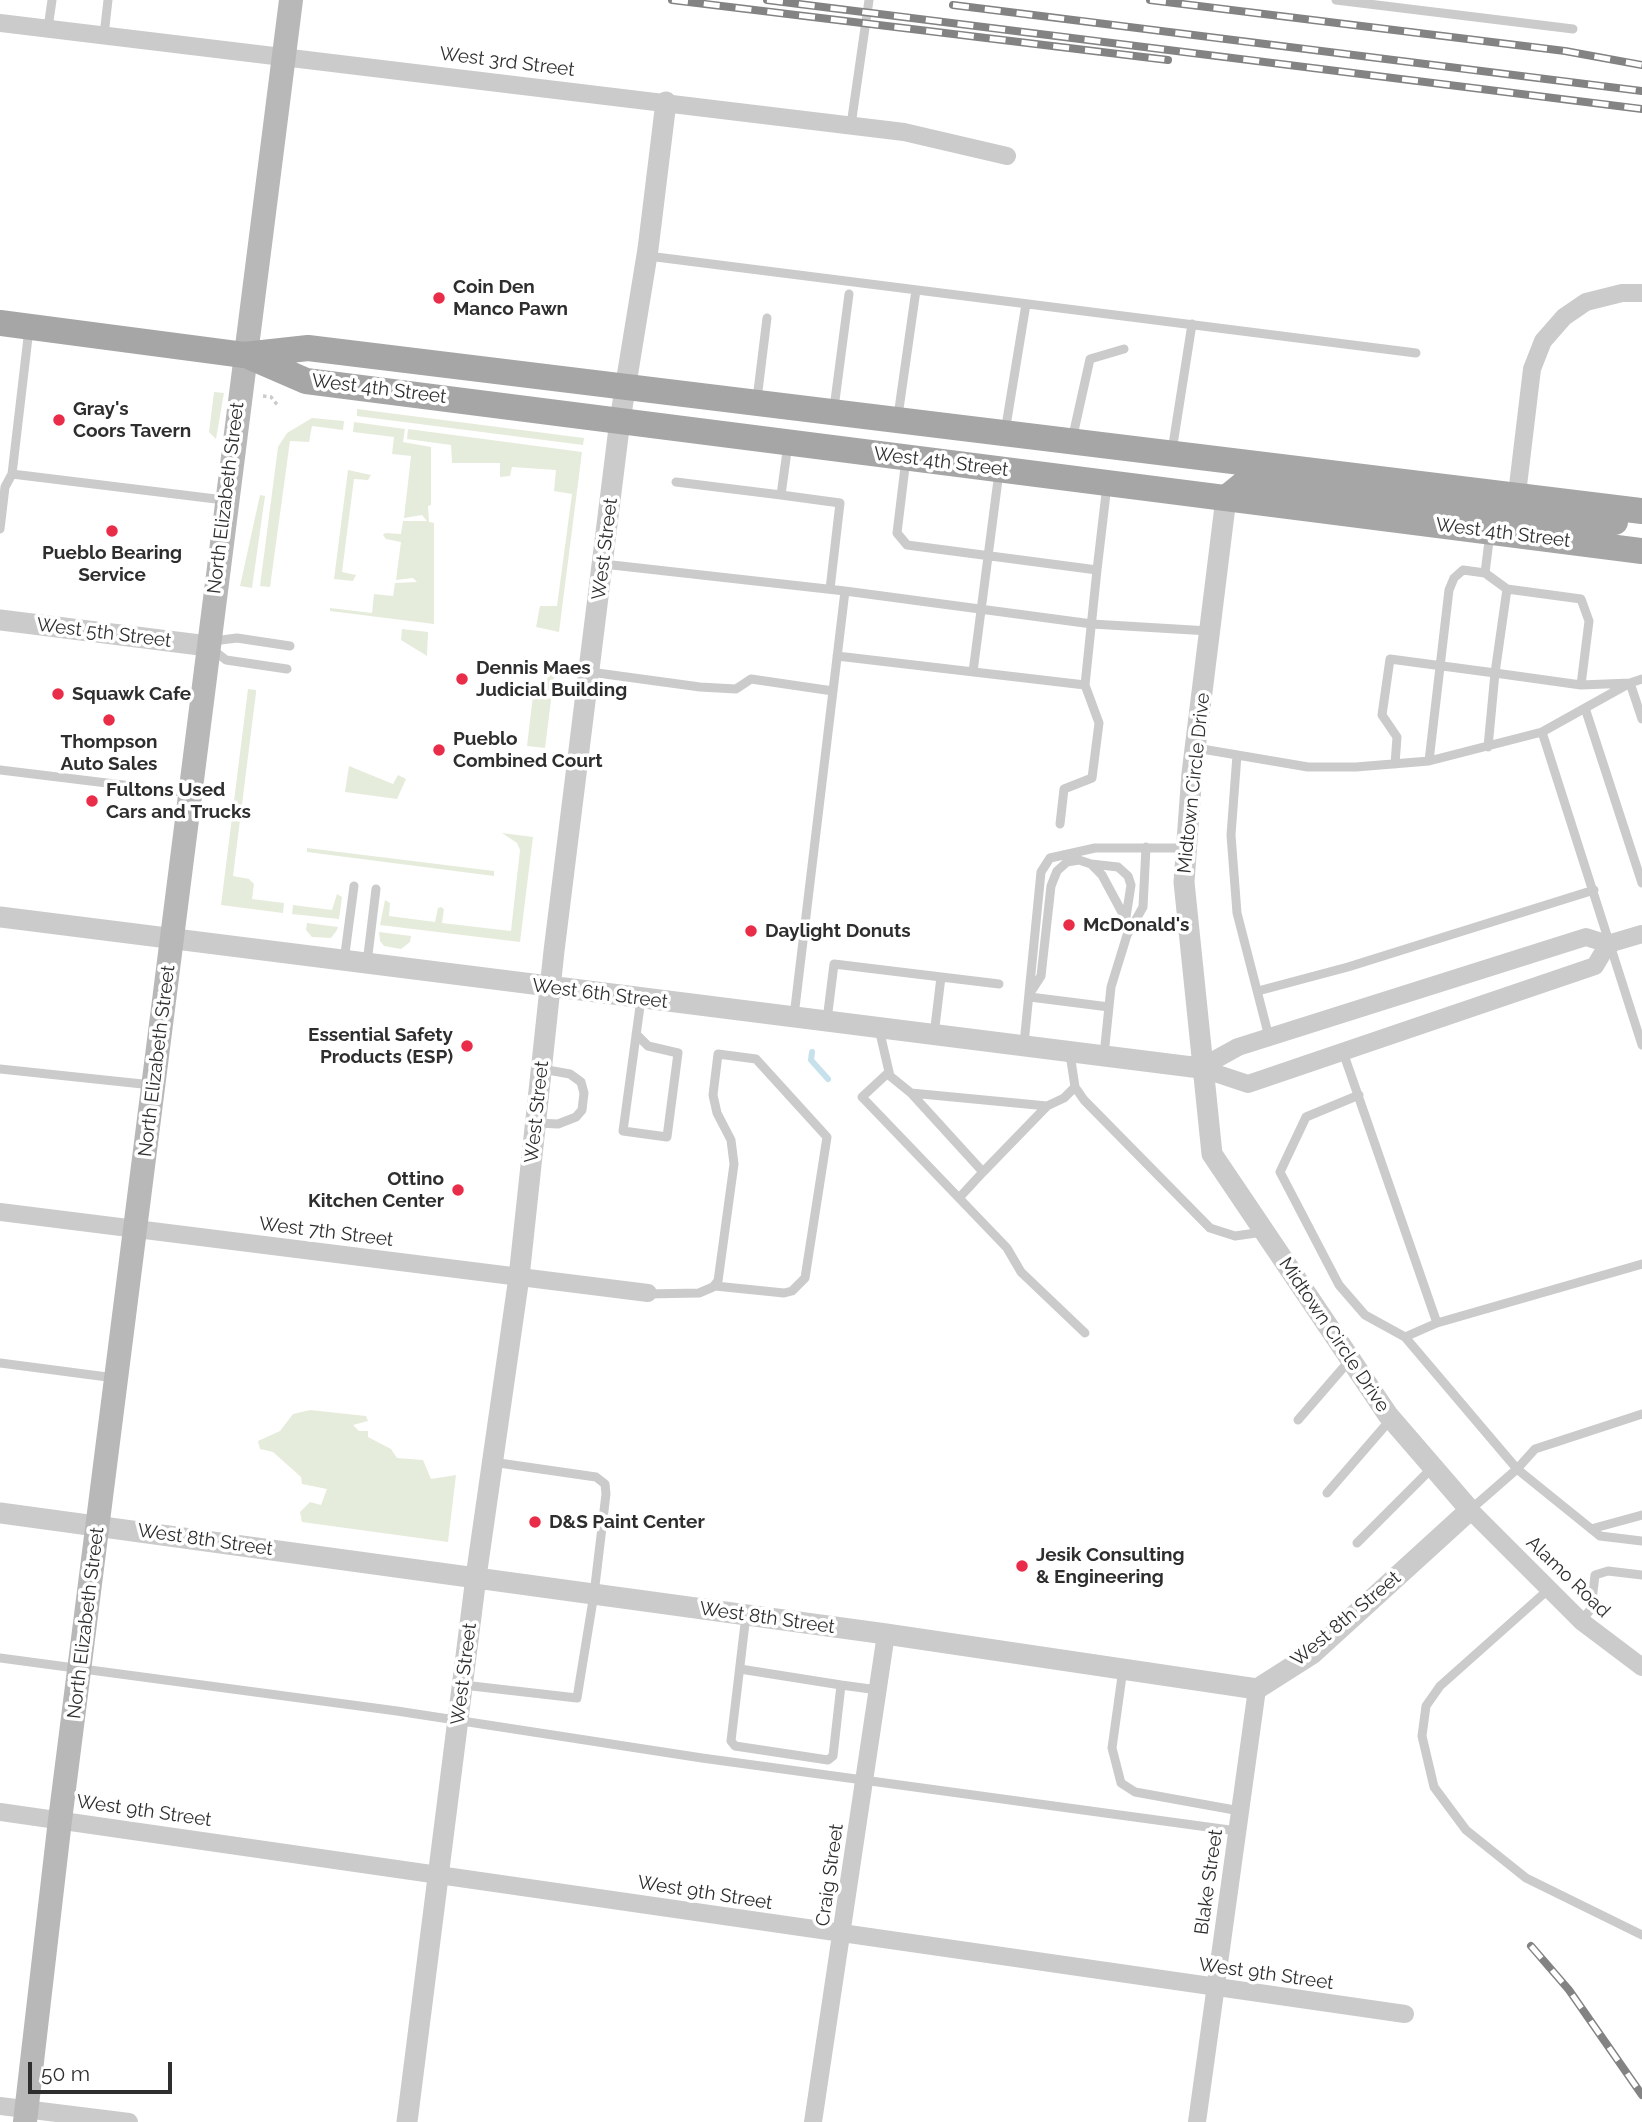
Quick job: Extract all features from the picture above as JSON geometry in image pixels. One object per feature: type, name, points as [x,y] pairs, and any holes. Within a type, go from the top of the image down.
[{"type":"main road","name":"North Elizabeth Street","points":[[26,2115],[60,1820],[291,0]]},
{"type":"main road","name":"West 4th Street","points":[[0,323],[244,355],[308,348],[756,405],[1642,511]]},
{"type":"main road","name":"West 4th Street","points":[[244,355],[306,381],[1642,551]]},
{"type":"main road","points":[[1226,498],[1247,481],[1564,520],[1605,523],[1642,517]]},
{"type":"street","name":"West 3rd Street","points":[[0,23],[851,125],[947,140],[1007,156]]},
{"type":"street","name":"West Street","points":[[407,2122],[476,1577],[519,1277],[551,988],[624,388],[646,256],[666,102]]},
{"type":"street","points":[[1517,494],[1532,369],[1543,341],[1564,317],[1586,302],[1622,293],[1642,293]]},
{"type":"street","name":"Midtown Circle Drive","points":[[1226,498],[1196,748],[1184,882],[1200,1068],[1212,1154],[1391,1419],[1470,1510]]},
{"type":"street","name":"West 5th Street","points":[[0,620],[208,646]]},
{"type":"street","name":"West 6th Street","points":[[0,917],[1200,1068]]},
{"type":"street","points":[[1200,1068],[1238,1047],[1586,937],[1608,944],[1642,934]]},
{"type":"street","points":[[1200,1068],[1248,1084],[1595,966],[1608,944]]},
{"type":"street","name":"West 7th Street","points":[[0,1212],[519,1277],[647,1296]]},
{"type":"street","name":"West 8th Street","points":[[0,1513],[886,1634],[1257,1689],[1312,1654],[1470,1510]]},
{"type":"street","name":"Alamo Road","points":[[1470,1510],[1581,1621],[1642,1667]]},
{"type":"street","name":"Craig Street","points":[[813,2122],[886,1634]]},
{"type":"street","name":"Blake Street","points":[[1198,2122],[1257,1689]]},
{"type":"street","name":"West 9th Street","points":[[0,1812],[1405,2014]]},
{"type":"street","points":[[0,2106],[26,2115],[130,2122]]},
{"type":"lane","points":[[48,28],[52,0]]},
{"type":"lane","points":[[104,35],[108,0]]},
{"type":"lane","points":[[851,125],[869,0]]},
{"type":"lane","points":[[1336,0],[1573,29]]},
{"type":"lane","points":[[646,256],[1416,353]]},
{"type":"lane","points":[[897,421],[916,290]]},
{"type":"lane","points":[[833,414],[849,294]]},
{"type":"lane","points":[[1005,434],[1026,304]]},
{"type":"lane","points":[[756,405],[766,318]]},
{"type":"lane","points":[[1172,453],[1192,324]]},
{"type":"lane","points":[[0,530],[5,487],[12,474],[30,327]]},
{"type":"lane","points":[[1072,442],[1090,359],[1124,349]]},
{"type":"lane","points":[[781,495],[788,442]]},
{"type":"lane","points":[[906,458],[897,533],[907,545],[1097,570]]},
{"type":"lane","points":[[973,672],[999,470]]},
{"type":"lane","points":[[12,474],[226,500]]},
{"type":"lane","points":[[676,482],[840,503],[830,589]]},
{"type":"lane","points":[[1060,824],[1064,789],[1092,778],[1099,723],[1085,685],[1107,483]]},
{"type":"lane","points":[[1485,573],[1490,532]]},
{"type":"lane","points":[[603,564],[830,589],[1092,624],[1211,631]]},
{"type":"lane","points":[[1430,761],[1449,590],[1454,578],[1463,570],[1485,573],[1507,589],[1581,599],[1589,621],[1581,685]]},
{"type":"lane","points":[[1488,747],[1507,589]]},
{"type":"lane","points":[[794,1018],[845,591]]},
{"type":"lane","points":[[287,669],[226,660],[214,654],[208,646],[232,639],[290,646]]},
{"type":"lane","points":[[837,656],[1085,685]]},
{"type":"lane","points":[[1395,764],[1397,737],[1382,715],[1390,659],[1581,685],[1630,683]]},
{"type":"lane","points":[[590,671],[736,690],[751,679],[833,691]]},
{"type":"lane","points":[[1196,748],[1308,767],[1430,761],[1542,732],[1642,679]]},
{"type":"lane","points":[[1630,683],[1642,719]]},
{"type":"lane","points":[[1585,708],[1642,883]]},
{"type":"lane","points":[[1542,732],[1642,1045]]},
{"type":"lane","points":[[1237,755],[1231,835],[1237,913],[1269,1037]]},
{"type":"lane","points":[[0,770],[190,794]]},
{"type":"lane","points":[[1104,1056],[1111,987],[1131,929],[1143,906],[1146,847]]},
{"type":"lane","points":[[1024,1046],[1041,872],[1050,858],[1095,848],[1186,848]]},
{"type":"lane","points":[[1030,994],[1041,976],[1051,886],[1057,871],[1067,862],[1079,860],[1118,867],[1128,876],[1130,885],[1126,918]]},
{"type":"lane","points":[[1091,864],[1102,875],[1131,929]]},
{"type":"lane","points":[[344,961],[354,886]]},
{"type":"lane","points":[[367,965],[376,889]]},
{"type":"lane","points":[[1258,991],[1348,967],[1594,890]]},
{"type":"lane","points":[[827,1022],[834,964],[999,984]]},
{"type":"lane","points":[[934,1035],[941,977]]},
{"type":"lane","points":[[1030,994],[1109,1007]]},
{"type":"lane","points":[[636,1034],[648,1046],[678,1053],[667,1137],[622,1131],[641,999]]},
{"type":"lane","points":[[879,1029],[889,1072],[983,1172]]},
{"type":"lane","points":[[1070,1052],[1075,1087],[1084,1100],[1210,1228],[1235,1236],[1264,1232]]},
{"type":"lane","points":[[1343,1052],[1437,1323]]},
{"type":"lane","points":[[647,1296],[699,1293],[715,1286],[784,1293],[792,1291],[805,1278],[827,1137],[755,1059],[718,1054],[713,1095],[717,1113],[731,1140],[733,1164],[718,1281],[715,1286]]},
{"type":"lane","points":[[0,1069],[154,1086]]},
{"type":"lane","points":[[536,1124],[558,1124],[576,1117],[582,1110],[584,1093],[581,1082],[570,1074],[542,1069]]},
{"type":"lane","points":[[889,1072],[862,1097],[1007,1248],[1021,1272],[1085,1333]]},
{"type":"lane","points":[[959,1198],[1047,1106],[1064,1098],[1075,1087]]},
{"type":"lane","points":[[911,1093],[1047,1106]]},
{"type":"lane","points":[[1359,1096],[1306,1117],[1280,1172],[1339,1285],[1365,1315],[1405,1337],[1517,1469],[1600,1536],[1642,1541]]},
{"type":"lane","points":[[1405,1337],[1437,1323],[1642,1264]]},
{"type":"lane","points":[[1298,1420],[1350,1360]]},
{"type":"lane","points":[[0,1363],[117,1378]]},
{"type":"lane","points":[[1470,1510],[1517,1469],[1535,1449],[1642,1414]]},
{"type":"lane","points":[[1327,1493],[1391,1419]]},
{"type":"lane","points":[[463,1685],[577,1698],[594,1594],[606,1494],[604,1484],[596,1477],[492,1462]]},
{"type":"lane","points":[[1357,1543],[1433,1467]]},
{"type":"lane","points":[[1591,1529],[1642,1515]]},
{"type":"lane","points":[[1581,1621],[1591,1609],[1595,1575],[1608,1572],[1642,1575]]},
{"type":"lane","points":[[1549,1589],[1440,1686],[1426,1706],[1422,1736],[1434,1787],[1466,1830],[1526,1878],[1642,1934]]},
{"type":"lane","points":[[746,1615],[730,1741],[735,1746],[828,1760],[833,1756],[841,1685]]},
{"type":"lane","points":[[0,1658],[1237,1831]]},
{"type":"lane","points":[[740,1669],[878,1690]]},
{"type":"lane","points":[[1123,1669],[1112,1748],[1121,1783],[1135,1792],[1240,1811]]},
{"type":"path","points":[[263,396],[271,397],[279,407]]},
{"type":"green space","points":[[214,392],[224,393],[216,439],[209,432]]},
{"type":"green space","points":[[357,409],[584,438],[583,445],[357,416]]},
{"type":"green space","points":[[312,418],[344,421],[343,430],[312,426],[309,442],[290,441],[270,587],[260,586],[278,447],[287,433]]},
{"type":"green space","points":[[354,422],[405,429],[403,442],[431,447],[431,505],[428,506],[429,522],[434,523],[434,624],[330,611],[330,608],[372,613],[374,594],[393,596],[395,583],[417,582],[413,578],[396,580],[401,542],[386,539],[383,535],[401,534],[403,521],[427,521],[422,515],[404,518],[411,456],[392,454],[394,437],[353,432]]},
{"type":"green space","points":[[408,429],[582,452],[559,632],[536,627],[540,606],[557,606],[572,494],[554,491],[556,470],[512,467],[510,476],[500,477],[500,463],[452,463],[451,445],[407,439]]},
{"type":"green space","points":[[348,470],[371,475],[368,480],[354,479],[342,572],[356,575],[353,581],[334,579]]},
{"type":"green space","points":[[260,495],[265,496],[252,588],[240,586]]},
{"type":"green space","points":[[402,629],[428,632],[427,656],[401,640]]},
{"type":"green space","points":[[550,660],[556,661],[545,748],[527,746],[534,687],[546,688]]},
{"type":"green space","points":[[248,689],[256,690],[256,693],[233,876],[249,879],[254,884],[252,899],[284,903],[283,913],[221,905]]},
{"type":"green space","points":[[349,766],[393,784],[398,775],[406,779],[397,799],[345,792]]},
{"type":"green space","points":[[502,833],[533,837],[520,942],[380,925],[385,900],[390,903],[389,916],[435,922],[438,908],[441,907],[444,909],[442,923],[511,931],[520,850],[517,843]]},
{"type":"green space","points":[[307,848],[494,871],[494,876],[307,852]]},
{"type":"green space","points":[[337,894],[342,897],[339,919],[292,914],[293,905],[332,910]]},
{"type":"green space","points":[[307,923],[338,927],[331,938],[312,937],[306,930]]},
{"type":"green space","points":[[379,932],[411,936],[410,942],[401,949],[384,946]]},
{"type":"green space","points":[[310,1410],[366,1416],[368,1421],[353,1425],[359,1431],[368,1431],[368,1437],[391,1449],[397,1458],[423,1460],[431,1479],[456,1475],[448,1542],[302,1522],[300,1512],[310,1502],[321,1505],[327,1489],[302,1484],[301,1477],[273,1452],[260,1449],[258,1441],[280,1431],[293,1414]]},
{"type":"waterway","points":[[812,1052],[811,1060],[828,1079]]},
{"type":"railway","points":[[672,0],[1168,60]]},
{"type":"railway","points":[[767,0],[1642,109]]},
{"type":"railway","points":[[1150,0],[1565,51],[1642,65]]},
{"type":"railway","points":[[953,5],[1642,91]]},
{"type":"railway","points":[[1531,1946],[1569,1990],[1642,2095]]},
{"type":"place","name":"Coin Den Manco Pawn","points":[[439,298]]},
{"type":"place","name":"Gray's Coors Tavern","points":[[59,420]]},
{"type":"place","name":"Pueblo Bearing Service","points":[[112,531]]},
{"type":"place","name":"Dennis Maes Judicial Building","points":[[462,679]]},
{"type":"place","name":"Squawk Cafe","points":[[58,694]]},
{"type":"place","name":"Thompson Auto Sales","points":[[109,720]]},
{"type":"place","name":"Pueblo Combined Court","points":[[439,750]]},
{"type":"place","name":"Fultons Used Cars and Trucks","points":[[92,801]]},
{"type":"place","name":"McDonald's","points":[[1069,925]]},
{"type":"place","name":"Daylight Donuts","points":[[751,931]]},
{"type":"place","name":"Essential Safety Products (ESP)","points":[[467,1046]]},
{"type":"place","name":"Ottino Kitchen Center","points":[[458,1190]]},
{"type":"place","name":"D&S Paint Center","points":[[535,1522]]},
{"type":"place","name":"Jesik Consulting & Engineering","points":[[1022,1566]]}]
